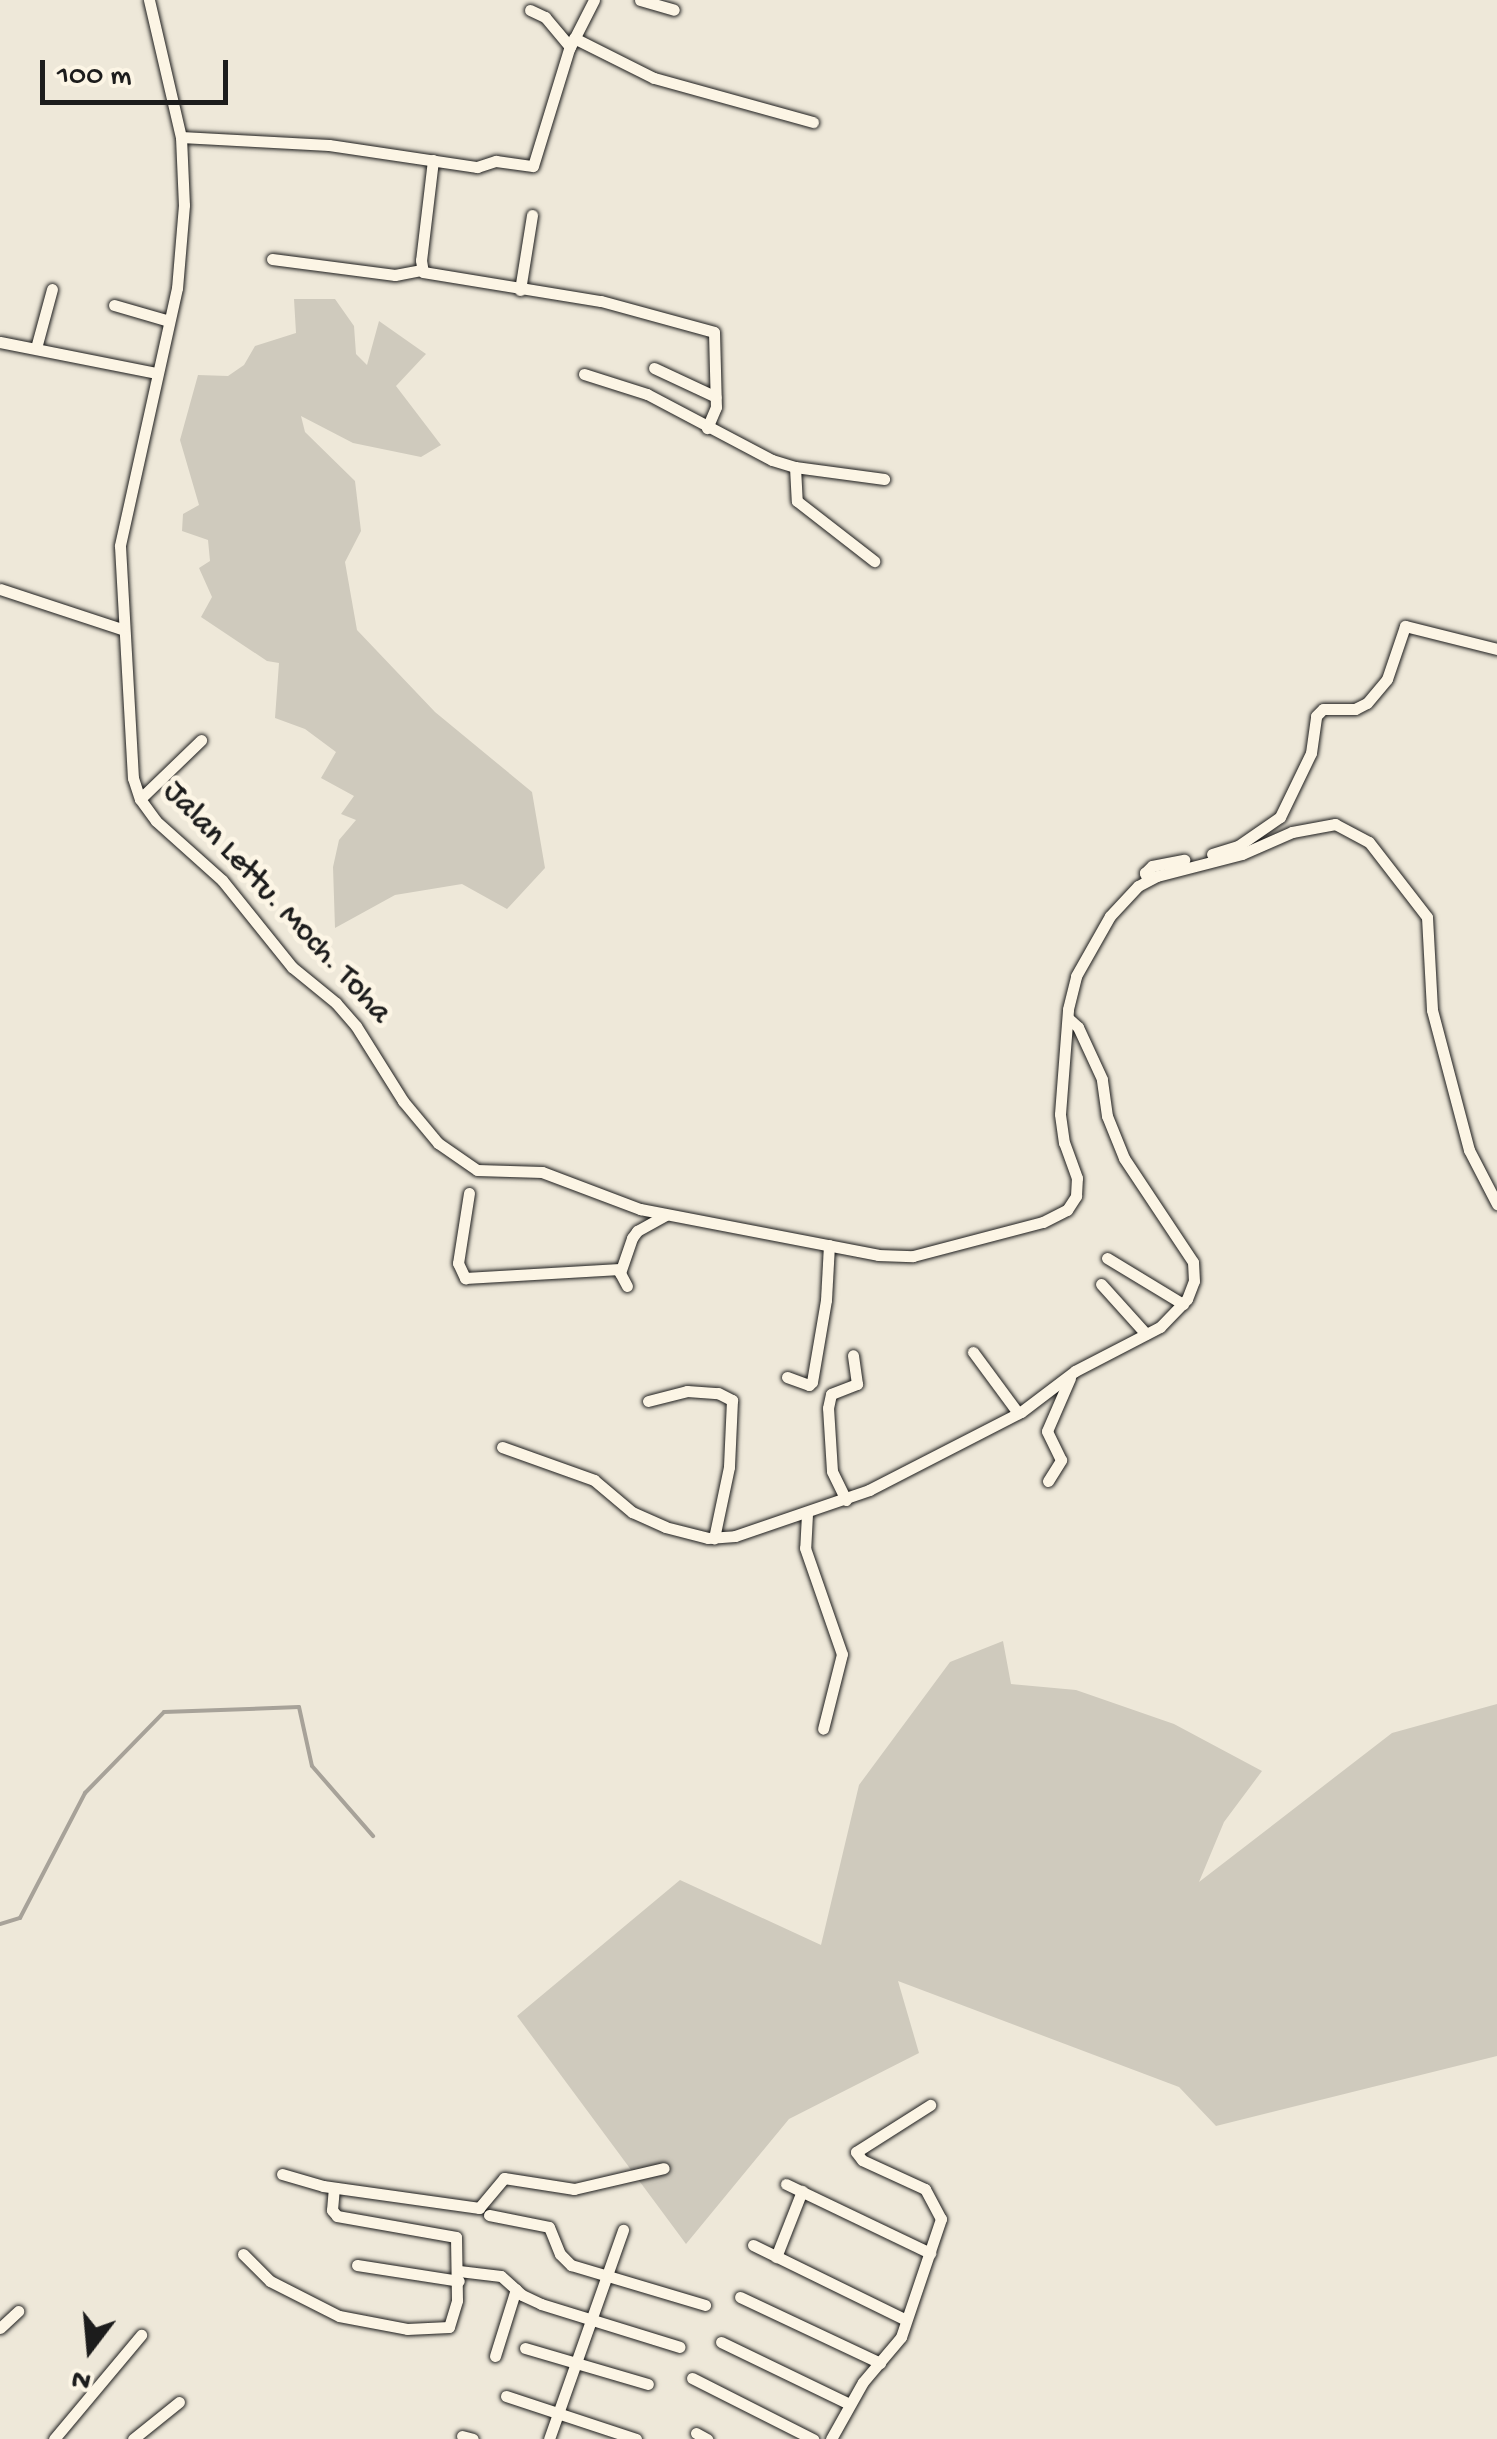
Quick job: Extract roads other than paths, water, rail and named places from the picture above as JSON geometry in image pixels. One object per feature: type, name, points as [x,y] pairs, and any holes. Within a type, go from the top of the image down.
[{"type":"street","name":"Jalan Lettu. Moch. Toha","points":[[148,0],[181,137],[182,250],[120,546],[130,760],[140,800],[170,836],[247,906],[292,967],[336,1002],[379,1057],[420,1124],[460,1162],[477,1170],[554,1175],[666,1215],[829,1246],[913,1256],[1016,1230],[1067,1210],[1076,1196],[1077,1178],[1064,1143],[1060,1114],[1068,1019],[1076,976],[1101,931],[1121,902],[1148,880],[1242,854],[1318,824],[1345,826],[1368,842],[1427,917],[1432,1010],[1470,1150],[1497,1204]]},
{"type":"street","points":[[181,137],[330,144],[477,167],[496,160],[533,166],[572,43],[594,0]]},
{"type":"street","points":[[640,0],[674,10]]},
{"type":"street","points":[[530,10],[545,17],[572,43],[654,78],[813,122]]},
{"type":"street","points":[[421,270],[433,160]]},
{"type":"street","points":[[520,290],[532,215]]},
{"type":"street","points":[[272,259],[395,275],[421,270],[601,301],[714,332],[716,397],[707,428]]},
{"type":"street","points":[[36,348],[52,289]]},
{"type":"street","points":[[114,305],[170,321]]},
{"type":"street","points":[[0,342],[157,372]]},
{"type":"street","points":[[654,368],[716,397]]},
{"type":"street","points":[[584,374],[648,394],[707,428],[795,467],[884,479]]},
{"type":"street","points":[[795,467],[797,501],[874,561]]},
{"type":"street","points":[[0,589],[122,629]]},
{"type":"street","points":[[1148,880],[1145,873],[1152,866],[1238,846],[1280,817],[1311,753],[1316,716],[1323,709],[1367,704],[1387,679],[1404,626],[1497,650]]},
{"type":"street","points":[[140,800],[201,740]]},
{"type":"street","points":[[502,1447],[594,1480],[647,1520],[714,1538],[807,1514],[1015,1408],[1143,1329],[1179,1301],[1194,1281],[1193,1262],[1124,1158],[1107,1116],[1102,1079],[1078,1027],[1068,1019]]},
{"type":"street","points":[[469,1193],[458,1264],[465,1278],[620,1269]]},
{"type":"street","points":[[627,1286],[620,1269],[637,1231],[666,1215]]},
{"type":"street","points":[[787,1377],[808,1385],[812,1382],[826,1300],[829,1246]]},
{"type":"street","points":[[1108,1258],[1179,1301]]},
{"type":"street","points":[[1101,1284],[1143,1329]]},
{"type":"street","points":[[973,1352],[1015,1408]]},
{"type":"street","points":[[842,1493],[832,1471],[828,1401],[832,1394],[857,1384],[852,1355]]},
{"type":"street","points":[[1048,1481],[1061,1460],[1047,1438],[1048,1431],[1071,1374]]},
{"type":"street","points":[[648,1401],[687,1391],[718,1393],[732,1400],[729,1468],[714,1538]]},
{"type":"street","points":[[807,1514],[804,1548],[842,1654],[823,1729]]},
{"type":"street","points":[[831,2439],[849,2404],[901,2337],[941,2219],[929,2193],[862,2160],[856,2152],[930,2105]]},
{"type":"street","points":[[282,2174],[334,2188],[479,2208],[504,2178],[574,2189],[664,2168]]},
{"type":"street","points":[[786,2184],[930,2253]]},
{"type":"street","points":[[242,2254],[270,2281],[340,2316],[407,2329],[448,2326],[459,2276],[454,2236],[336,2216],[332,2210],[334,2188]]},
{"type":"street","points":[[776,2257],[802,2192]]},
{"type":"street","points":[[489,2215],[549,2226],[565,2262],[705,2305]]},
{"type":"street","points":[[549,2439],[624,2230]]},
{"type":"street","points":[[752,2245],[906,2320]]},
{"type":"street","points":[[357,2266],[501,2276],[541,2304],[680,2347]]},
{"type":"street","points":[[495,2356],[516,2289]]},
{"type":"street","points":[[740,2297],[880,2363]]},
{"type":"street","points":[[0,2328],[18,2311]]},
{"type":"street","points":[[54,2439],[141,2335]]},
{"type":"street","points":[[721,2342],[849,2404]]},
{"type":"street","points":[[525,2348],[648,2384]]},
{"type":"street","points":[[692,2378],[813,2439]]},
{"type":"street","points":[[506,2396],[636,2439]]},
{"type":"street","points":[[134,2439],[178,2402]]},
{"type":"waterway","points":[[0,1924],[20,1918],[85,1793],[164,1712],[299,1707],[312,1766],[373,1836]]}]
